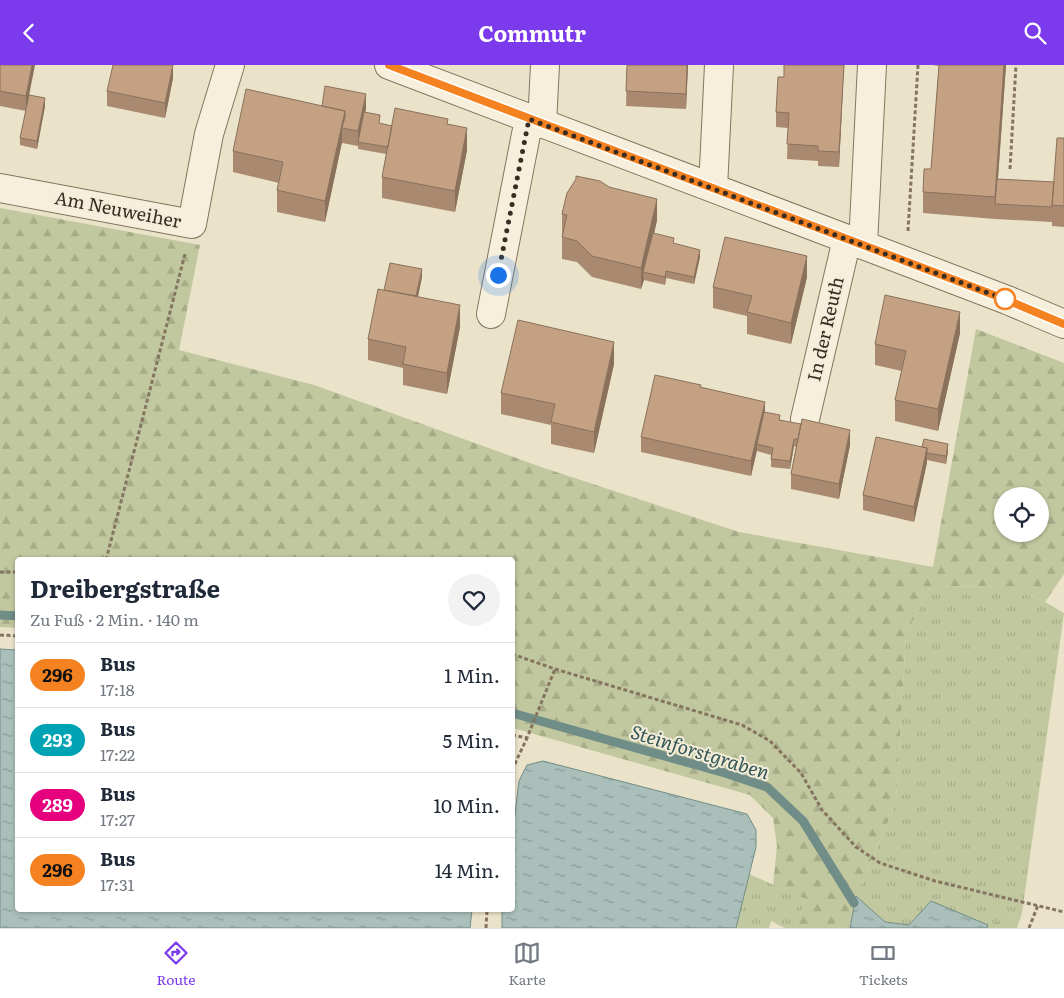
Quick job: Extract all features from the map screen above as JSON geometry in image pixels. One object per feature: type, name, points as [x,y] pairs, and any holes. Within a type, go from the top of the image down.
[{"type":"street","name":"Am Neuweiher","points":[[0,188],[192,224],[209,134],[230,65]]},
{"type":"street","points":[[389,65],[1007,300],[1064,324]]},
{"type":"street","points":[[490,314],[535,122],[545,65]]},
{"type":"street","points":[[713,188],[718,65]]},
{"type":"street","name":"In der Reuth","points":[[805,419],[855,242],[872,65]]},
{"type":"path","points":[[906,262],[918,65]]},
{"type":"path","points":[[1010,169],[1016,65]]},
{"type":"path","points":[[107,557],[192,224]]},
{"type":"path","points":[[0,572],[15,572]]},
{"type":"path","points":[[0,635],[15,636]]},
{"type":"path","points":[[515,655],[555,669],[742,725],[770,741],[802,773],[822,810],[856,847],[880,863],[935,881],[1064,912]]},
{"type":"path","points":[[515,764],[531,731],[555,669]]},
{"type":"path","points":[[515,736],[527,738]]},
{"type":"path","points":[[1029,928],[1038,905]]},
{"type":"path","points":[[486,928],[487,912]]},
{"type":"green space","points":[[0,208],[200,245],[179,350],[314,385],[541,467],[739,532],[933,567],[976,329],[1064,363],[1064,574],[1045,602],[1008,586],[930,587],[906,634],[896,803],[856,896],[850,928],[795,928],[806,899],[773,885],[777,846],[773,818],[750,795],[515,729],[515,557],[15,557],[15,628],[0,627]]},
{"type":"green space","points":[[1008,586],[1045,602],[1064,613],[1022,913],[988,925],[931,901],[909,925],[885,922],[856,896],[896,803],[906,634],[930,587]]},
{"type":"green space","points":[[749,874],[806,899],[795,928],[785,928],[771,921],[769,928],[736,928]]},
{"type":"green space","points":[[1022,913],[1017,928],[987,928],[988,925]]},
{"type":"water","points":[[0,649],[15,650],[15,912],[472,912],[470,928],[0,928]]},
{"type":"water","points":[[543,761],[747,814],[756,830],[756,847],[736,928],[502,928],[502,912],[515,912],[515,814],[519,781],[527,765]]},
{"type":"water","points":[[856,896],[885,922],[909,925],[931,901],[988,925],[987,928],[850,928]]},
{"type":"building","points":[[0,65],[32,65],[26,96],[0,91]]},
{"type":"building","points":[[113,65],[173,65],[165,103],[107,91]]},
{"type":"building","points":[[627,65],[687,65],[686,94],[626,91]]},
{"type":"building","points":[[784,65],[844,65],[839,152],[818,151],[818,146],[787,144],[789,113],[776,112],[778,77],[784,77]]},
{"type":"building","points":[[939,65],[1004,65],[995,197],[923,192],[924,169],[931,169]]},
{"type":"building","points":[[325,86],[366,94],[358,131],[342,128],[345,111],[322,106]]},
{"type":"building","points":[[246,89],[345,111],[325,201],[277,190],[283,162],[233,151]]},
{"type":"building","points":[[29,95],[45,98],[37,141],[20,138]]},
{"type":"building","points":[[395,108],[448,119],[447,124],[467,128],[455,191],[382,177]]},
{"type":"building","points":[[364,112],[380,115],[379,123],[392,126],[388,147],[358,142]]},
{"type":"building","points":[[1057,138],[1064,138],[1064,206],[1052,205]]},
{"type":"building","points":[[576,176],[600,181],[609,187],[657,199],[641,268],[592,256],[577,241],[562,237],[567,215],[562,214],[567,193]]},
{"type":"building","points":[[997,179],[1054,182],[1052,207],[995,204]]},
{"type":"building","points":[[653,233],[674,238],[673,243],[700,250],[694,277],[666,271],[665,277],[643,272]]},
{"type":"building","points":[[725,237],[807,256],[791,323],[747,312],[752,296],[713,287]]},
{"type":"building","points":[[390,263],[422,269],[416,296],[384,290]]},
{"type":"building","points":[[378,289],[460,305],[447,373],[403,364],[406,347],[368,339]]},
{"type":"building","points":[[885,295],[960,312],[938,409],[895,400],[906,351],[875,344]]},
{"type":"building","points":[[518,320],[614,342],[594,432],[551,422],[555,404],[501,393]]},
{"type":"building","points":[[655,375],[765,402],[751,461],[641,437]]},
{"type":"building","points":[[764,412],[780,415],[779,420],[801,424],[798,439],[794,439],[790,461],[771,459],[773,448],[757,444]]},
{"type":"building","points":[[802,419],[850,430],[839,484],[791,474]]},
{"type":"building","points":[[876,437],[927,448],[914,507],[863,495]]},
{"type":"building","points":[[924,439],[948,444],[946,456],[927,453],[927,448],[922,447]]},
{"type":"waterway","name":"Steinforstgraben","points":[[0,615],[15,616]]},
{"type":"waterway","name":"Steinforstgraben","points":[[515,714],[725,773],[767,787],[803,821],[854,903]]},
{"type":"bus line","name":"296","points":[[389,65],[1007,300],[1064,324]]},
{"type":"route","points":[[498,275],[529,119],[1007,300],[1005,299]]}]
